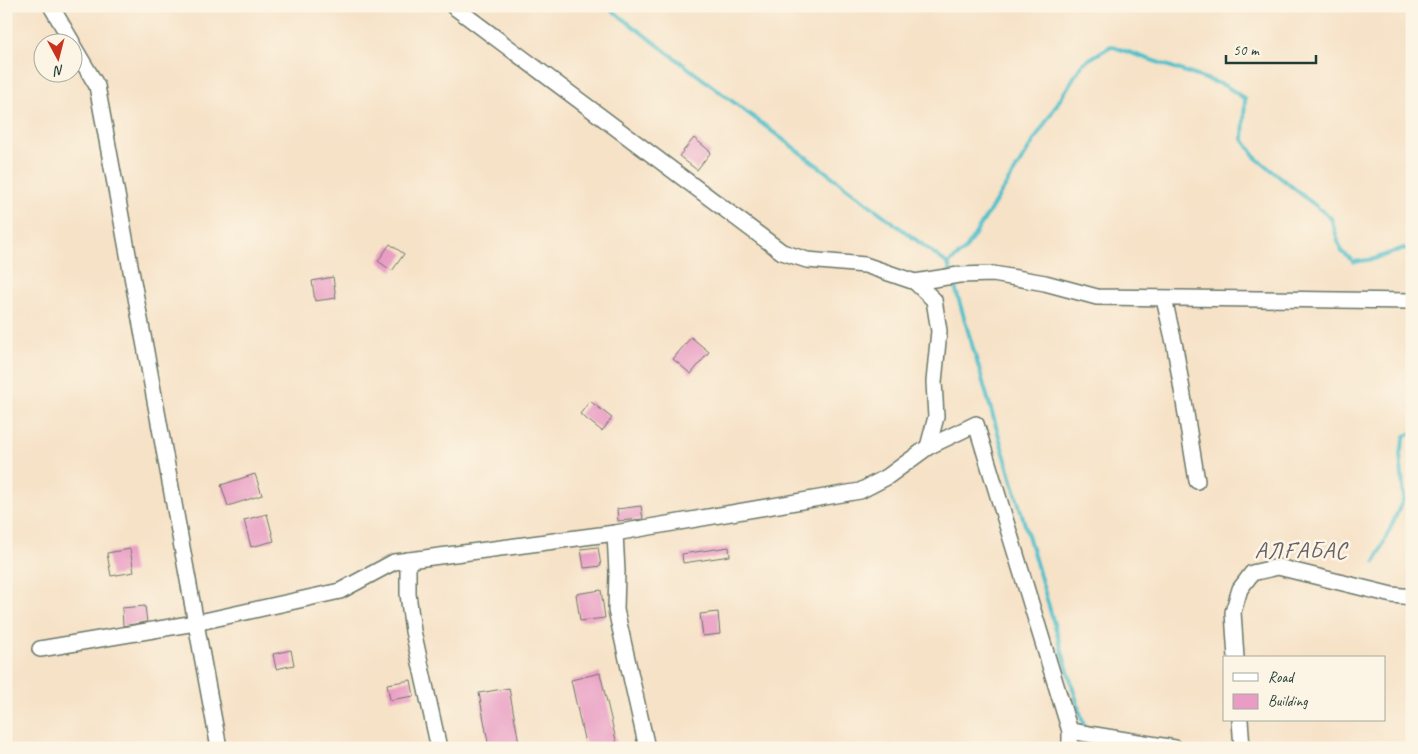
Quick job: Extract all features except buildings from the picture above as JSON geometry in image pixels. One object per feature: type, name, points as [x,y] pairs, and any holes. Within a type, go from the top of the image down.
[{"type":"street","points":[[51,6],[66,32]]},
{"type":"street","points":[[453,6],[782,252],[807,260],[865,265],[915,282],[934,300],[939,331],[934,382],[936,417],[928,447]]},
{"type":"street","points":[[82,60],[97,86],[219,748]]},
{"type":"street","points":[[915,282],[959,275],[993,274],[1045,283],[1097,297],[1412,301]]},
{"type":"street","points":[[1164,299],[1175,346],[1197,481]]},
{"type":"street","points":[[40,649],[195,623],[340,591],[394,562],[615,533],[860,490],[887,477],[928,447],[976,424],[1070,731],[1070,748]]},
{"type":"street","points":[[615,533],[616,610],[647,748]]},
{"type":"street","points":[[408,560],[408,594],[413,631],[439,748]]},
{"type":"street","points":[[1236,656],[1233,612],[1240,588],[1252,573],[1278,567],[1392,595],[1412,597]]},
{"type":"street","points":[[1240,722],[1242,748]]},
{"type":"street","points":[[1070,731],[1175,748]]},
{"type":"waterway","points":[[606,6],[948,264],[951,273]]},
{"type":"waterway","points":[[948,264],[965,250],[1083,63],[1111,46],[1226,86],[1245,99],[1243,139],[1256,158],[1331,218],[1341,251],[1354,262],[1374,259],[1404,248],[1412,252]]},
{"type":"waterway","points":[[953,280],[1085,729]]},
{"type":"waterway","points":[[1375,562],[1404,498],[1400,454],[1405,436],[1412,433]]},
{"type":"waterway","points":[[1087,738],[1090,748]]},
{"type":"district","name":"АЛҒАБАС","points":[[1301,550]]}]
